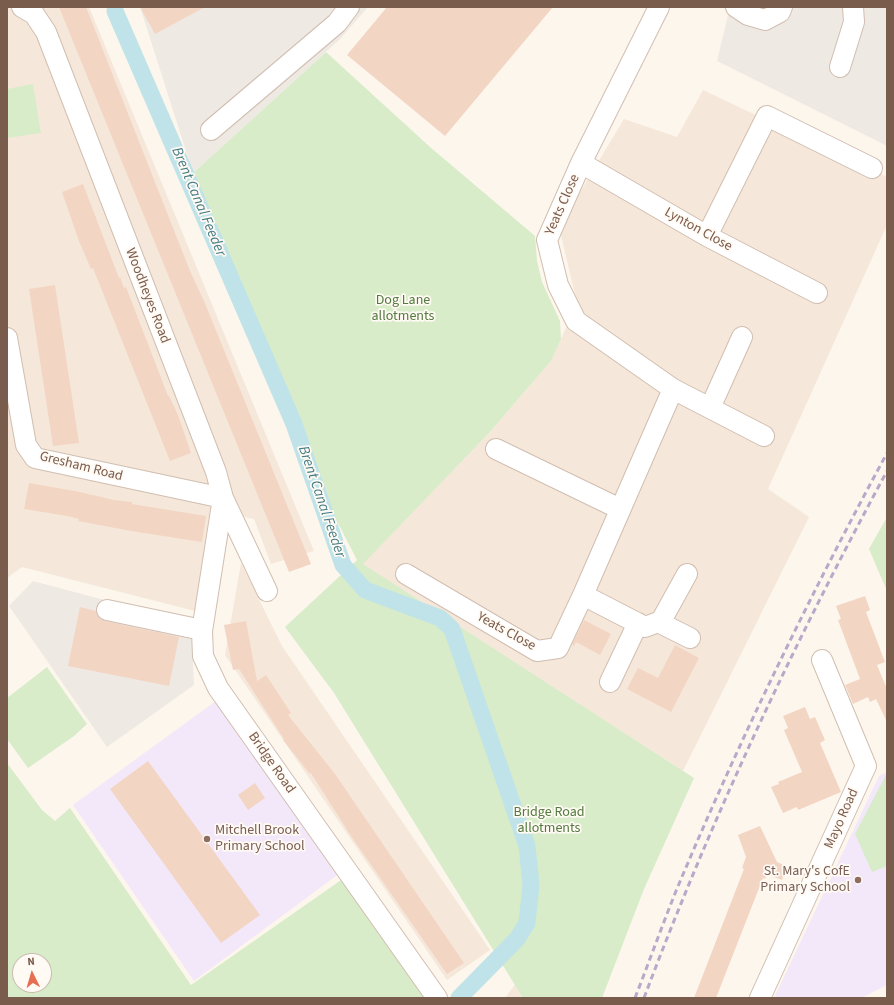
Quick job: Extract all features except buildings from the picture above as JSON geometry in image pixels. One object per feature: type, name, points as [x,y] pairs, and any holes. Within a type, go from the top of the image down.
[{"type":"street","name":"Woodheyes Road","points":[[22,7],[34,14],[46,32],[216,472],[223,498],[267,591]]},
{"type":"street","points":[[211,130],[336,23],[349,7]]},
{"type":"street","name":"Yeats Close","points":[[658,7],[581,163],[547,240],[558,285],[576,321],[674,389],[764,436]]},
{"type":"street","points":[[742,11],[765,20],[780,12],[782,7]]},
{"type":"street","points":[[840,67],[854,22],[853,7]]},
{"type":"street","points":[[707,236],[767,116],[872,168]]},
{"type":"street","name":"Lynton Close","points":[[581,163],[707,236],[817,293]]},
{"type":"street","points":[[710,408],[742,337]]},
{"type":"street","name":"Gresham Road","points":[[7,338],[26,445],[35,458],[223,498]]},
{"type":"street","name":"Yeats Close","points":[[406,574],[537,651],[558,648],[674,389]]},
{"type":"street","points":[[496,449],[620,509]]},
{"type":"street","name":"Bridge Road","points":[[223,498],[202,630],[203,656],[218,688],[437,998]]},
{"type":"street","points":[[583,595],[645,627],[661,621],[687,574]]},
{"type":"street","points":[[107,610],[202,630]]},
{"type":"street","points":[[658,622],[690,638]]},
{"type":"street","points":[[610,682],[638,623]]},
{"type":"street","name":"Mayo Road","points":[[760,998],[866,766],[822,660]]},
{"type":"shaded area","points":[[7,7],[89,7],[314,551],[271,564],[254,519],[210,510],[195,611],[22,567],[7,578]]},
{"type":"shaded area","points":[[140,7],[368,7],[340,39],[193,173]]},
{"type":"shaded area","points":[[730,7],[887,7],[887,146],[717,61]]},
{"type":"shaded area","points":[[703,90],[887,177],[887,225],[768,489],[809,517],[683,771],[362,564],[489,433],[551,361],[577,303],[559,227],[624,119],[677,137]]},
{"type":"shaded area","points":[[241,563],[282,646],[490,950],[447,980],[225,655]]},
{"type":"shaded area","points":[[33,581],[191,623],[194,685],[107,747],[9,606]]},
{"type":"shaded area","name":"Mitchell Brook Primary School","points":[[220,698],[340,873],[194,981],[73,805]]},
{"type":"shaded area","name":"St. Mary's CofE Primary School","points":[[887,772],[887,985],[861,998],[774,998],[879,776]]},
{"type":"shaded area","points":[[516,983],[524,998],[505,998]]},
{"type":"green space","points":[[326,52],[430,147],[535,236],[537,261],[542,282],[560,321],[561,339],[551,361],[489,433],[363,564],[694,778],[644,889],[602,998],[523,998],[334,693],[285,627],[357,560],[325,498],[303,434],[193,173]]},
{"type":"green space","points":[[33,84],[41,133],[7,138],[7,89]]},
{"type":"green space","points":[[887,517],[887,591],[869,549]]},
{"type":"green space","points":[[47,667],[87,724],[74,736],[28,768],[7,739],[7,698]]},
{"type":"green space","points":[[7,763],[42,810],[55,821],[70,808],[191,985],[344,878],[430,998],[7,998]]},
{"type":"green space","points":[[887,773],[887,866],[872,872],[855,834]]},
{"type":"waterway","name":"Brent Canal Feeder","points":[[115,11],[294,424],[343,565],[365,590],[440,618],[452,629],[527,846],[531,885],[527,923],[517,939],[459,998]]},
{"type":"railway","points":[[635,998],[676,891],[750,724],[830,560],[887,453]]},
{"type":"railway","points":[[644,998],[670,930],[756,730],[820,600],[887,471]]},
{"type":"place","name":"Mitchell Brook Primary School","points":[[207,839]]},
{"type":"place","name":"St. Mary's CofE Primary School","points":[[858,880]]},
{"type":"park label","name":"Dog Lane allotments","points":[[403,310]]},
{"type":"park label","name":"Bridge Road allotments","points":[[549,822]]}]
